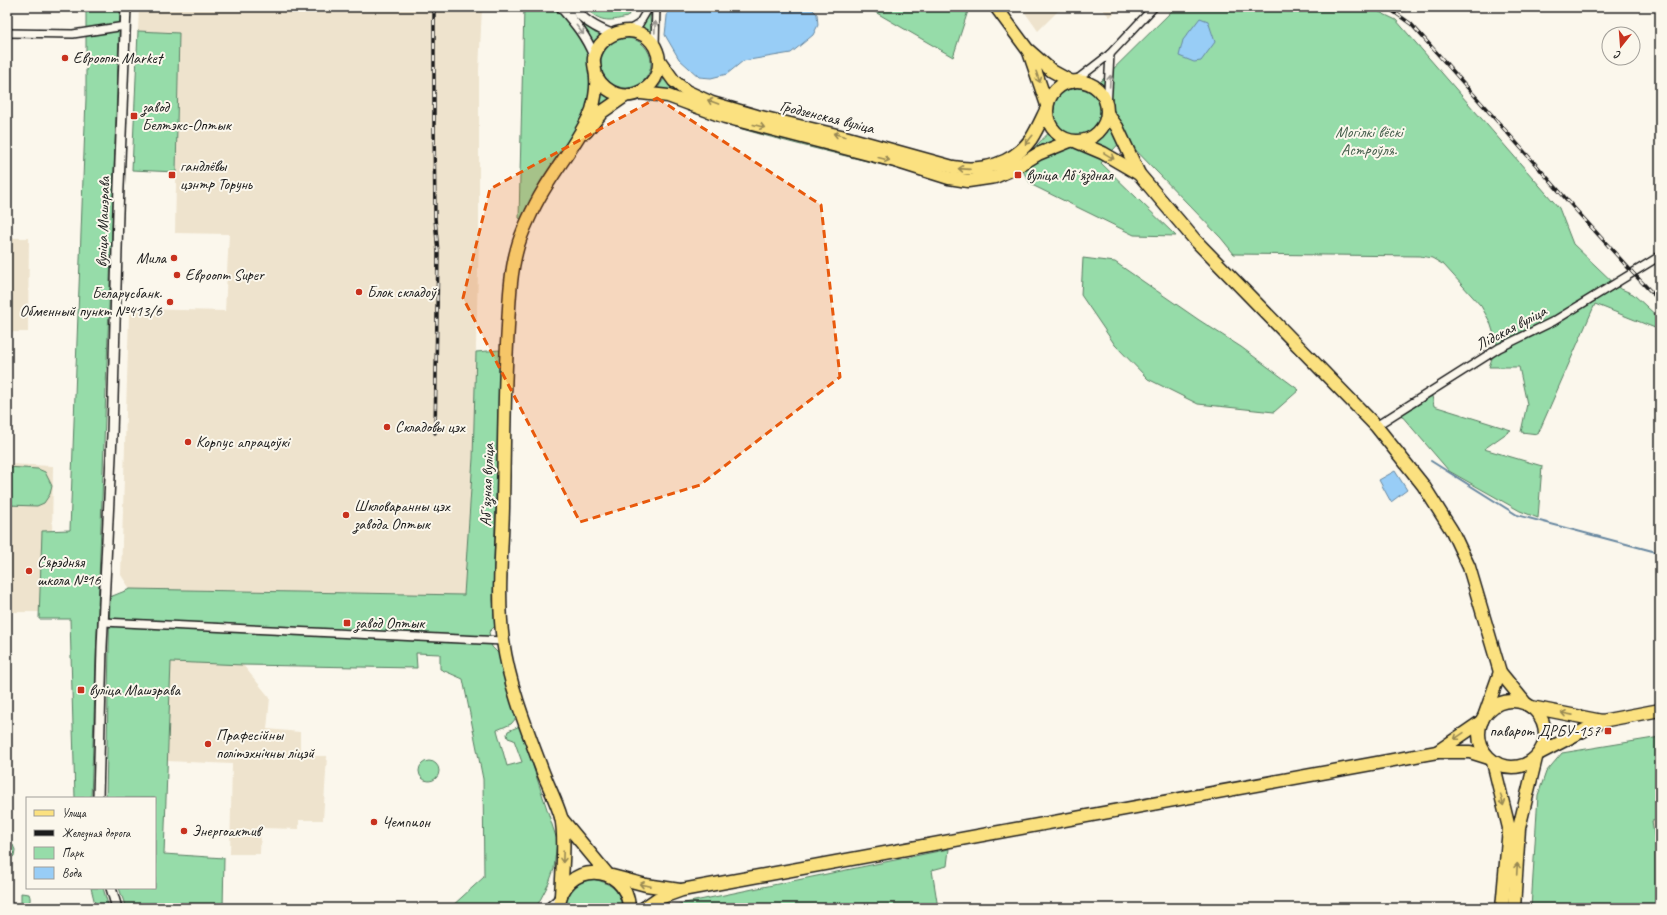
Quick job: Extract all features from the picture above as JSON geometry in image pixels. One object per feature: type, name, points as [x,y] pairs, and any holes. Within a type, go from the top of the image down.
[{"type":"main road","points":[[996,7],[1027,50],[1040,80],[1047,107],[1047,116],[1052,129],[1057,134],[1103,153],[1138,174]]},
{"type":"main road","points":[[594,56],[601,43],[612,34],[627,31],[638,33],[648,38],[654,47],[659,60],[657,73],[651,85],[641,92]]},
{"type":"main road","points":[[1027,50],[1052,71],[1074,81],[1086,83],[1096,88],[1104,97],[1107,110],[1138,174],[1195,240],[1376,426],[1423,485],[1452,531],[1469,567],[1500,672],[1542,720],[1545,731],[1544,743],[1538,756],[1519,828],[1514,908]]},
{"type":"main road","name":"Абʼязная вуліца","points":[[594,56],[596,96],[591,112],[566,156],[542,193],[517,247],[513,267],[507,344],[501,583],[503,641],[511,678],[541,767],[561,818],[609,876],[618,882],[625,890],[629,908]]},
{"type":"main road","name":"Гродзенская вуліца","points":[[659,60],[674,82],[686,91],[720,105],[966,170],[988,167],[1011,158],[1030,140],[1047,107]]},
{"type":"main road","points":[[596,76],[601,84],[608,90],[625,96]]},
{"type":"main road","points":[[1047,107],[1052,94],[1056,90],[1061,86],[1074,81]]},
{"type":"main road","name":"Абʼязная вуліца","points":[[566,156],[602,112],[625,96],[641,92]]},
{"type":"main road","name":"Гродзенская вуліца","points":[[641,92],[668,96],[725,117],[895,161],[949,178],[968,181],[995,177],[1013,169],[1038,154],[1074,141]]},
{"type":"main road","points":[[1074,141],[1088,140],[1098,134],[1104,124],[1107,110]]},
{"type":"main road","points":[[1500,672],[1483,718],[1479,738],[1482,749],[1491,760],[1509,828],[1502,908]]},
{"type":"main road","points":[[1437,752],[1483,718],[1492,707],[1503,702],[1515,701],[1602,721]]},
{"type":"main road","points":[[644,908],[657,899],[682,890],[1437,752],[1470,752],[1504,767],[1515,768],[1526,764],[1602,721],[1660,710]]},
{"type":"main road","name":"Абʼязная вуліца","points":[[559,902],[563,854],[561,818]]},
{"type":"main road","points":[[559,902],[568,883],[583,874],[592,872],[646,885],[682,890]]},
{"type":"street","name":"вуліца Машэрава","points":[[98,797],[103,622],[112,435],[126,7]]},
{"type":"street","name":"Абʼязная вуліца","points":[[561,7],[588,41],[594,56]]},
{"type":"street","points":[[572,7],[583,20],[596,28],[612,34]]},
{"type":"street","points":[[627,31],[639,24],[649,7]]},
{"type":"street","points":[[654,47],[656,7]]},
{"type":"street","points":[[1074,81],[1110,54],[1154,7]]},
{"type":"street","points":[[7,33],[73,34],[125,26]]},
{"type":"street","points":[[1107,110],[1110,54]]},
{"type":"street","name":"Лідская вуліца","points":[[1376,426],[1499,348],[1554,321],[1660,256]]},
{"type":"street","points":[[103,622],[503,641]]},
{"type":"street","points":[[111,889],[117,908]]},
{"type":"street","points":[[549,908],[559,902]]},
{"type":"highlighted area","points":[[657,98],[821,205],[840,377],[700,485],[580,522],[463,298],[490,189]]},
{"type":"shaded area","points":[[139,7],[482,7],[479,71],[479,236],[473,457],[464,595],[130,589],[121,575],[129,315],[138,309],[225,311],[229,234],[175,233],[179,33],[138,31]]},
{"type":"shaded area","points":[[1021,7],[1062,7],[1038,31]]},
{"type":"shaded area","points":[[1100,7],[1120,7],[1110,17]]},
{"type":"shaded area","points":[[7,238],[29,238],[28,332],[7,332]]},
{"type":"shaded area","name":"Сярэдняя школа №16","points":[[7,464],[53,466],[51,612],[7,612]]},
{"type":"shaded area","name":"Прафесійны політэхнічны ліцэй","points":[[139,641],[243,645],[243,665],[270,698],[267,729],[300,732],[300,756],[327,756],[323,820],[299,820],[299,829],[261,828],[260,854],[230,854],[232,764],[167,761],[165,831],[156,797],[116,797]]},
{"type":"shaded area","points":[[1660,820],[1660,873],[1652,821]]},
{"type":"green space","points":[[86,7],[120,7],[91,797],[75,797],[70,619],[39,619],[42,531],[70,530],[86,98]]},
{"type":"green space","points":[[524,7],[554,7],[580,35],[588,49],[593,96],[583,118],[534,193],[521,219],[519,218]]},
{"type":"green space","points":[[585,7],[634,7],[627,17],[614,20],[604,20],[595,16]]},
{"type":"green space","points":[[652,7],[650,18],[652,34],[640,28]]},
{"type":"green space","points":[[863,7],[965,7],[968,11],[953,57],[875,12]]},
{"type":"green space","name":"Могілкі вёскі Астроўля.","points":[[1176,7],[1369,7],[1396,20],[1559,208],[1573,244],[1619,288],[1633,294],[1660,319],[1660,330],[1595,304],[1538,434],[1521,432],[1527,404],[1519,367],[1489,367],[1497,344],[1490,322],[1481,306],[1444,265],[1432,258],[1420,256],[1234,254],[1221,238],[1124,138],[1101,163],[1176,236],[1134,235],[1032,185],[1024,173],[1023,164],[1032,150],[1057,125],[1053,116],[1055,101],[1066,90],[1073,88],[1090,92]]},
{"type":"green space","points":[[571,13],[595,33],[604,35],[595,46],[583,26]]},
{"type":"green space","points":[[138,31],[179,33],[176,172],[132,170]]},
{"type":"green space","points":[[626,38],[640,42],[647,49],[651,63],[647,77],[640,84],[626,88],[612,84],[605,77],[601,63],[605,49],[612,42]]},
{"type":"green space","points":[[665,77],[674,89],[682,94],[681,96],[656,91]]},
{"type":"green space","points":[[601,91],[613,100],[591,119]]},
{"type":"green space","points":[[681,106],[865,157],[920,175],[742,129],[713,120],[684,109]]},
{"type":"green space","points":[[1083,258],[1115,262],[1241,347],[1299,390],[1274,412],[1198,404],[1148,379],[1115,345],[1081,295]]},
{"type":"green space","points":[[500,350],[493,600],[496,625],[489,632],[492,647],[499,654],[503,674],[517,717],[511,724],[497,730],[507,766],[522,762],[514,740],[508,738],[507,734],[508,731],[520,726],[557,840],[554,869],[549,883],[538,904],[532,908],[326,908],[326,906],[451,907],[484,877],[483,779],[463,679],[440,669],[440,654],[416,653],[417,668],[243,665],[171,662],[164,854],[224,858],[223,908],[126,908],[119,889],[156,889],[156,797],[106,797],[110,597],[130,589],[464,595],[473,458],[476,352]]},
{"type":"green space","points":[[1432,396],[1434,406],[1511,430],[1484,449],[1542,466],[1538,518],[1520,511],[1449,471],[1401,415]]},
{"type":"green space","points":[[1660,456],[1660,500],[1658,500],[1656,478]]},
{"type":"green space","points":[[7,467],[38,469],[45,472],[52,486],[50,494],[44,503],[37,506],[7,505]]},
{"type":"green space","points":[[1660,737],[1660,820],[1652,821],[1660,873],[1660,908],[1531,908],[1538,795],[1546,772],[1562,753]]},
{"type":"green space","points":[[429,761],[436,764],[439,771],[436,778],[429,781],[422,778],[419,771],[422,764]]},
{"type":"green space","points":[[7,843],[13,845],[15,850],[14,856],[7,860]]},
{"type":"green space","points":[[949,849],[947,866],[932,870],[938,908],[672,908],[675,905]]},
{"type":"green space","points":[[592,879],[604,882],[613,888],[619,896],[622,908],[565,908],[568,896],[573,888]]},
{"type":"green space","points":[[91,889],[103,889],[109,908],[96,908]]},
{"type":"green space","points":[[21,893],[29,894],[30,901],[28,904],[21,906]]},
{"type":"water","points":[[668,7],[810,7],[817,14],[818,25],[813,35],[791,53],[743,61],[727,74],[711,78],[699,77],[679,59],[665,35]]},
{"type":"water","points":[[1200,18],[1208,21],[1215,42],[1201,61],[1194,62],[1179,56],[1183,40]]},
{"type":"water","points":[[1395,471],[1407,490],[1391,502],[1379,480]]},
{"type":"waterway","points":[[1431,461],[1517,515],[1660,553]]},
{"type":"railway","points":[[434,7],[435,218],[438,253],[435,433]]},
{"type":"railway","points":[[1387,7],[1411,24],[1575,209],[1660,301]]},
{"type":"place","name":"Евроопт Market","points":[[65,58]]},
{"type":"place","name":"завод Белтэкс-Оптык","points":[[134,116]]},
{"type":"place","name":"гандлёвы цэнтр Торунь","points":[[172,175]]},
{"type":"place","name":"вуліца Абʼяздная","points":[[1018,175]]},
{"type":"place","name":"Мила","points":[[174,258]]},
{"type":"place","name":"Евроопт Super","points":[[177,275]]},
{"type":"place","name":"Блок складоў","points":[[359,292]]},
{"type":"place","name":"Беларусбанк. Обменный пункт №413/6","points":[[170,302]]},
{"type":"place","name":"Складовы цэх","points":[[387,427]]},
{"type":"place","name":"Корпус апрацоўкі","points":[[188,442]]},
{"type":"place","name":"Шкловаранны цэх завода Оптык","points":[[346,515]]},
{"type":"place","name":"Сярэдняя школа №16","points":[[29,571]]},
{"type":"place","name":"завод Оптык","points":[[347,623]]},
{"type":"place","name":"вуліца Машэрава","points":[[81,690]]},
{"type":"place","name":"паварот ДРБУ-157","points":[[1608,731]]},
{"type":"place","name":"Прафесійны політэхнічны ліцэй","points":[[208,744]]},
{"type":"place","name":"Чемпион","points":[[374,822]]},
{"type":"place","name":"Энергоактив","points":[[184,831]]}]
